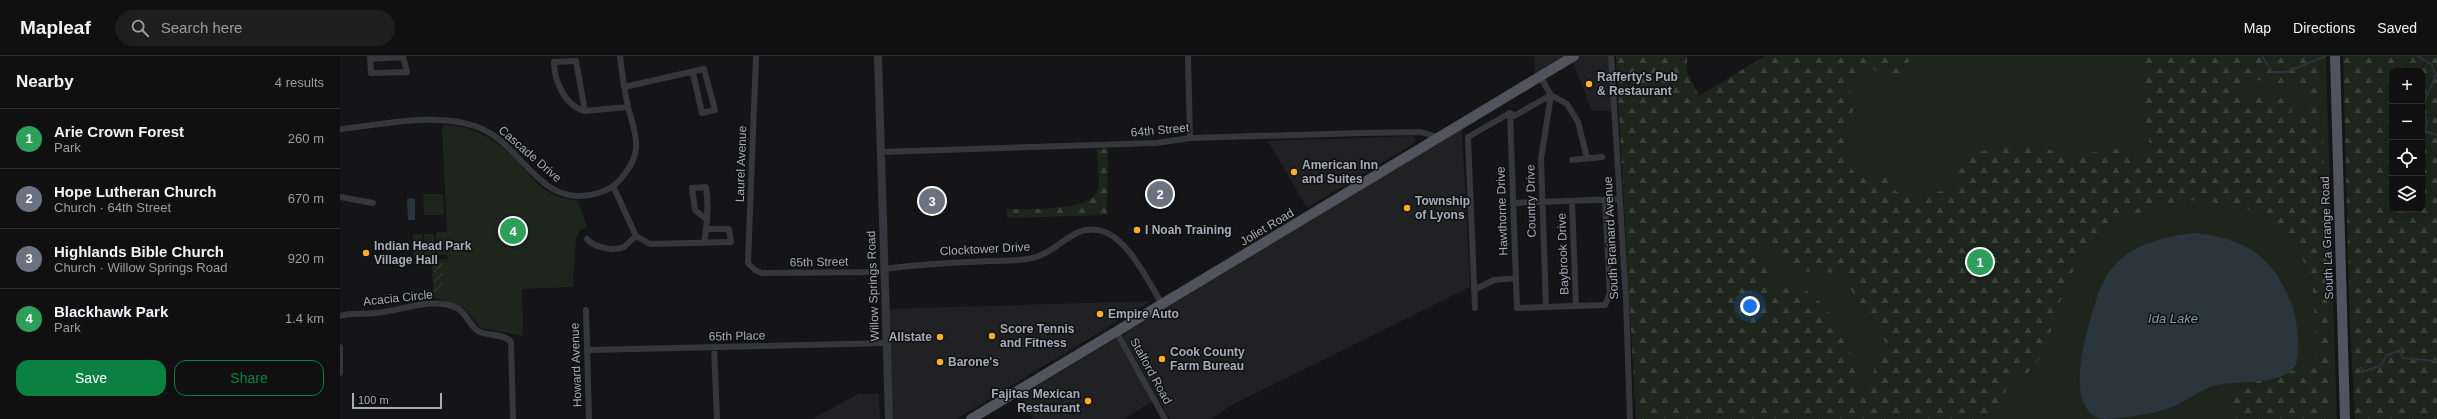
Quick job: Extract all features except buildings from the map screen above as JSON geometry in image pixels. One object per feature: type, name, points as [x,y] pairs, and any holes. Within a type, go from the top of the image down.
[{"type":"main road","name":"Joliet Road","points":[[971,419],[1163,306],[1541,78],[1574,56]]},
{"type":"main road","name":"South La Grange Road","points":[[2335,56],[2345,419]]},
{"type":"street","points":[[620,56],[628,107],[636,133],[637,150],[632,165],[614,188],[636,236],[650,244],[731,242],[729,229],[706,228]]},
{"type":"street","name":"Laurel Avenue","points":[[755,270],[748,263],[756,56]]},
{"type":"street","name":"Willow Springs Road","points":[[878,56],[889,419]]},
{"type":"street","points":[[1188,56],[1190,138]]},
{"type":"street","name":"South Brainard Avenue","points":[[1611,56],[1620,200],[1630,419]]},
{"type":"street","points":[[403,57],[407,72],[371,73],[370,58],[403,57]]},
{"type":"street","points":[[585,111],[576,61],[554,62],[554,68],[565,97],[571,105],[585,111],[628,107]]},
{"type":"street","points":[[624,87],[692,73],[704,69],[715,110],[702,113],[692,73]]},
{"type":"street","points":[[1541,78],[1551,95],[1567,104],[1578,122],[1587,158]]},
{"type":"street","points":[[1475,308],[1468,137],[1510,113],[1514,116],[1551,95]]},
{"type":"street","name":"Country Drive","points":[[1546,307],[1541,202],[1541,159],[1551,95]]},
{"type":"street","name":"Hawthorne Drive","points":[[1510,113],[1517,308],[1546,307]]},
{"type":"street","name":"Cascade Drive","points":[[340,129],[434,120],[455,121],[476,127],[495,136],[510,148],[541,181],[558,192],[583,196],[614,188]]},
{"type":"street","name":"64th Street","points":[[881,152],[1156,143],[1190,138],[1421,132],[1440,138]]},
{"type":"street","points":[[1572,160],[1602,157]]},
{"type":"street","points":[[704,243],[707,220],[706,187],[692,188],[695,210],[707,220]]},
{"type":"street","points":[[340,197],[373,204]]},
{"type":"street","points":[[1546,307],[1605,305],[1610,292],[1605,200]]},
{"type":"street","points":[[1513,203],[1620,200]]},
{"type":"street","name":"Baybrook Drive","points":[[1572,201],[1576,306]]},
{"type":"street","name":"Clocktower Drive","points":[[885,271],[924,263],[1036,257],[1074,233],[1094,230],[1109,234],[1119,242],[1144,274],[1163,306]]},
{"type":"street","points":[[587,239],[592,245],[623,247],[636,236]]},
{"type":"street","name":"65th Street","points":[[755,270],[762,273],[885,271]]},
{"type":"street","points":[[1474,290],[1494,280],[1516,278]]},
{"type":"street","name":"Acacia Circle","points":[[340,316],[353,313],[376,313],[401,308],[445,304],[465,313],[476,330],[506,338],[511,342],[514,419]]},
{"type":"street","name":"Howard Avenue","points":[[586,310],[589,419]]},
{"type":"street","name":"Stalford Road","points":[[1117,333],[1165,419]]},
{"type":"street","name":"65th Place","points":[[588,350],[887,343]]},
{"type":"street","points":[[340,347],[340,373]]},
{"type":"street","points":[[714,347],[718,419]]},
{"type":"shaded area","points":[[1534,56],[1569,56],[1535,78]]},
{"type":"shaded area","points":[[1578,56],[1610,56],[1612,111],[1592,111],[1572,60]]},
{"type":"shaded area","points":[[1462,129],[1470,287],[1232,405],[1211,419],[1170,419],[1121,333]]},
{"type":"shaded area","points":[[1413,136],[1416,139],[1415,143],[1307,208],[1268,141]]},
{"type":"shaded area","points":[[1151,301],[956,419],[893,419],[888,309]]},
{"type":"shaded area","points":[[1116,338],[1153,401],[1123,419],[1033,419],[1020,396]]},
{"type":"shaded area","points":[[858,394],[879,394],[880,419],[812,419]]},
{"type":"green space","points":[[1616,56],[1687,56],[1687,72],[1699,96],[1765,56],[2326,56],[2337,419],[1636,419]]},
{"type":"green space","points":[[1616,56],[1687,56],[1687,72],[1699,96],[1765,56],[1912,56],[1902,72],[1880,79],[1875,70],[1868,66],[1853,77],[1850,89],[1853,109],[1846,130],[1848,140],[1845,153],[1848,165],[1856,174],[1885,175],[1890,188],[1907,197],[1932,194],[1948,189],[1955,184],[1956,175],[1949,169],[1974,153],[2010,146],[2036,147],[2076,155],[2116,149],[2137,155],[2151,152],[2145,116],[2142,56],[2321,56],[2330,419],[2257,419],[2253,417],[2227,419],[2231,404],[2244,382],[2263,380],[2295,370],[2304,365],[2317,351],[2313,290],[2303,259],[2280,228],[2265,216],[2242,207],[2197,200],[2171,203],[2115,220],[2082,249],[2054,317],[2049,339],[2037,362],[2028,373],[2010,377],[2003,398],[1999,402],[1997,416],[1988,419],[1636,419]],"holes":[[[2259,80],[2281,86],[2300,84],[2306,99],[2306,104],[2302,111],[2291,115],[2292,106],[2286,98],[2249,96],[2230,89]],[[1763,246],[1784,259],[1793,271],[1844,273],[1855,298],[1888,346],[1875,367],[1869,389],[1859,386],[1854,361],[1848,347],[1825,307],[1805,290],[1786,285],[1766,285],[1768,271],[1766,263],[1759,251]]]},
{"type":"green space","points":[[2343,56],[2437,56],[2437,419],[2355,419],[2350,324]]},
{"type":"green space","points":[[444,125],[463,127],[490,138],[512,156],[544,189],[559,197],[578,201],[587,228],[580,230],[576,238],[573,287],[522,289],[523,336],[481,328],[464,308],[433,297],[432,260],[448,259],[447,255],[437,255],[436,232],[447,232],[442,128]]},
{"type":"green space","points":[[1108,148],[1107,215],[1007,218],[1007,209],[1058,208],[1085,202],[1094,196],[1099,184],[1097,149]]},
{"type":"green space","points":[[423,194],[443,194],[444,215],[424,215]]},
{"type":"green space","points":[[413,234],[422,234],[423,255],[413,256]]},
{"type":"green space","points":[[424,234],[434,234],[435,255],[424,255]]},
{"type":"green space","points":[[434,262],[443,262],[443,291],[434,292]]},
{"type":"water","points":[[407,199],[415,199],[415,220],[408,220]]},
{"type":"water","name":"Ida Lake","points":[[2193,233],[2212,236],[2243,245],[2256,253],[2277,275],[2295,314],[2298,340],[2298,357],[2296,364],[2293,369],[2277,378],[2255,382],[2213,386],[2175,406],[2165,409],[2130,417],[2101,419],[2089,412],[2082,400],[2080,367],[2087,331],[2101,286],[2109,272],[2119,261],[2131,252],[2144,245],[2159,240]]},
{"type":"waterway","points":[[2262,56],[2272,72],[2286,72],[2326,56]]},
{"type":"waterway","points":[[2418,56],[2432,65],[2436,75],[2424,103],[2424,109],[2427,121],[2425,131],[2437,135]]},
{"type":"waterway","points":[[2361,367],[2363,372],[2381,365],[2387,355],[2401,350],[2402,358],[2437,361]]},
{"type":"place","name":"Rafferty's Pub & Restaurant","points":[[1589,84]]},
{"type":"place","name":"American Inn and Suites","points":[[1294,172]]},
{"type":"place","name":"Hope Lutheran Church","points":[[1160,194]]},
{"type":"place","name":"Highlands Bible Church","points":[[932,201]]},
{"type":"place","name":"Township of Lyons","points":[[1407,208]]},
{"type":"place","name":"I Noah Training","points":[[1137,230]]},
{"type":"place","name":"Blackhawk Park","points":[[513,231]]},
{"type":"place","name":"Indian Head Park Village Hall","points":[[366,253]]},
{"type":"place","name":"Arie Crown Forest","points":[[1980,262]]},
{"type":"place","name":"Empire Auto","points":[[1100,314]]},
{"type":"place","name":"Score Tennis and Fitness","points":[[992,336]]},
{"type":"place","name":"Allstate","points":[[940,337]]},
{"type":"place","name":"Cook County Farm Bureau","points":[[1162,359]]},
{"type":"place","name":"Barone's","points":[[940,362]]},
{"type":"place","name":"Fajitas Mexican Restaurant","points":[[1088,401]]}]
